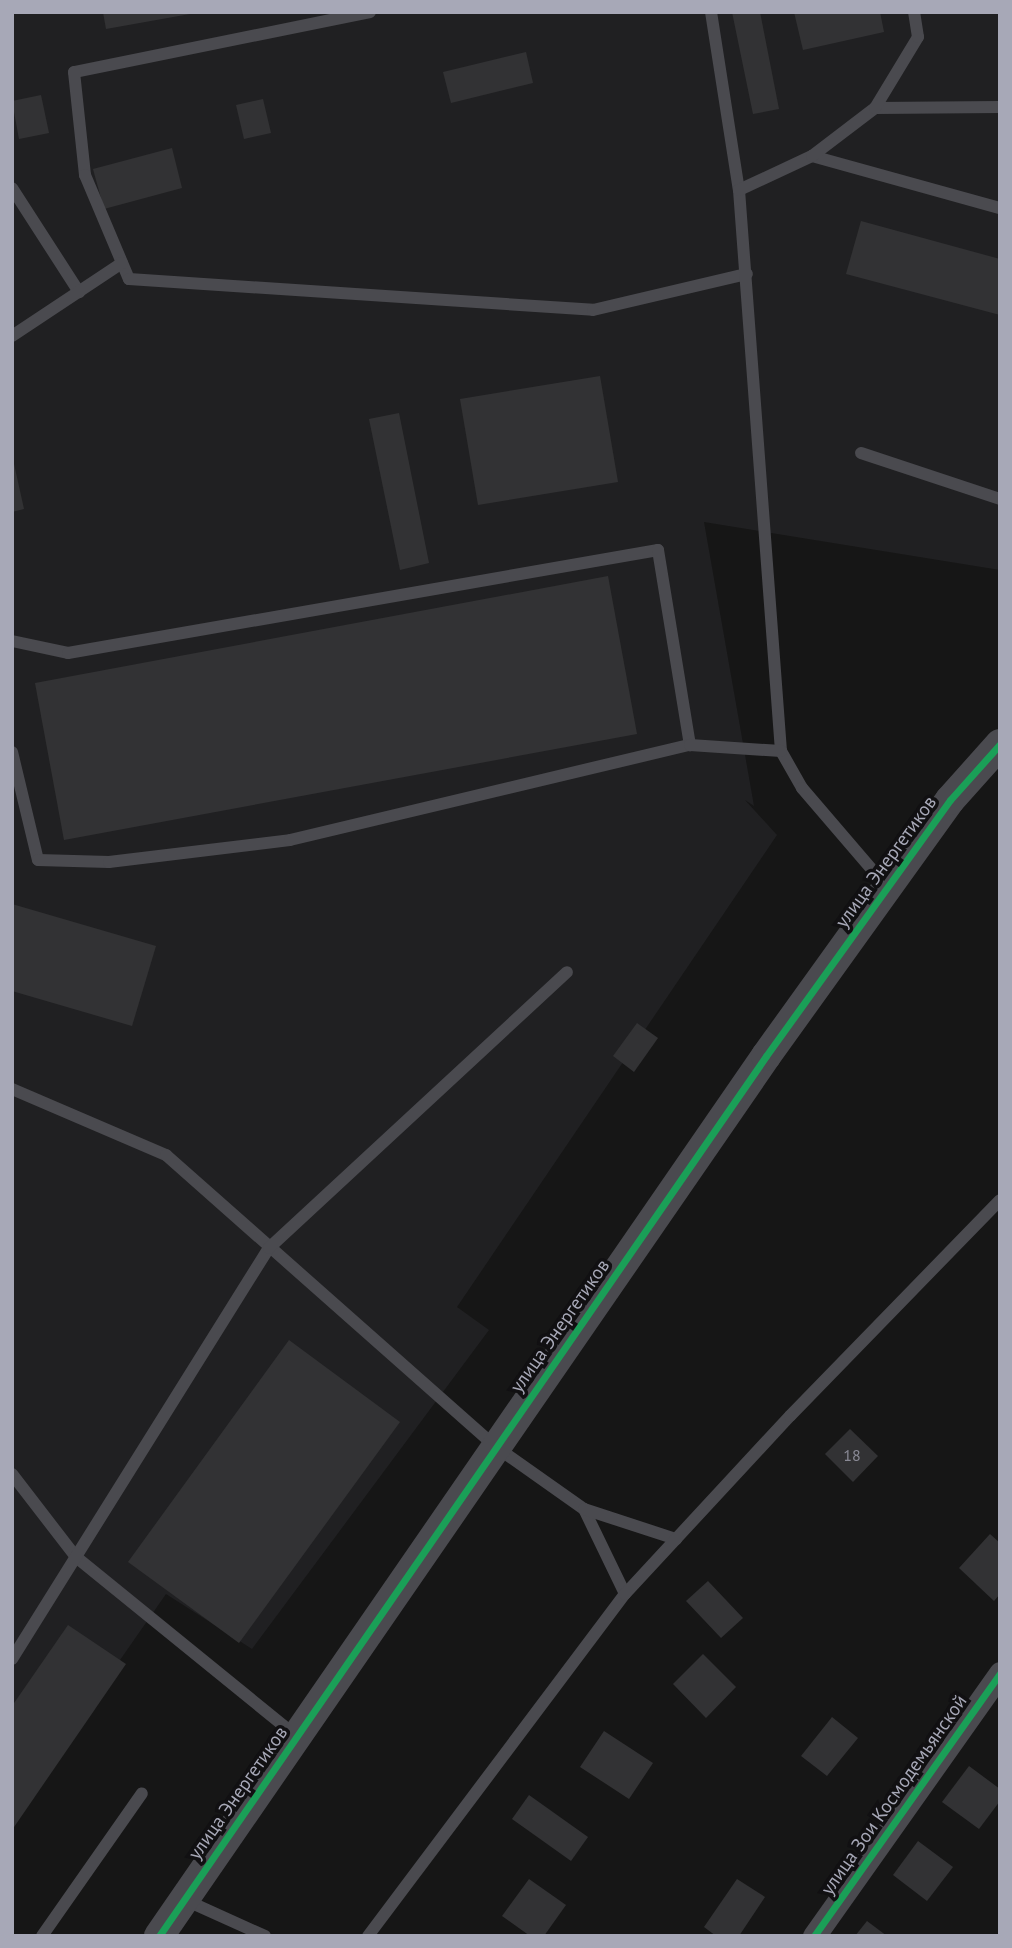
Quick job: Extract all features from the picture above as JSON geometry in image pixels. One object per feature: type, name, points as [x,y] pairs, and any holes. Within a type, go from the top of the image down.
[{"type":"street","name":"улица Энергетиков","points":[[159,1936],[887,887],[950,800],[1000,744]]},
{"type":"street","name":"улица Зои Космодемьянской","points":[[814,1936],[1000,1673]]},
{"type":"lane","points":[[370,12],[74,72],[85,176],[129,279],[593,310],[747,274]]},
{"type":"lane","points":[[711,12],[739,190],[747,274],[781,751],[802,788],[887,887]]},
{"type":"lane","points":[[739,190],[812,156],[875,108],[918,37],[914,12]]},
{"type":"lane","points":[[875,108],[1000,107]]},
{"type":"lane","points":[[812,156],[1000,208]]},
{"type":"lane","points":[[12,188],[79,292]]},
{"type":"lane","points":[[12,336],[122,263]]},
{"type":"lane","points":[[861,453],[1000,499]]},
{"type":"lane","points":[[12,641],[68,653],[658,550],[690,745]]},
{"type":"lane","points":[[12,752],[38,860],[109,862],[290,840],[690,745],[781,751]]},
{"type":"lane","points":[[12,1659],[269,1248],[567,972]]},
{"type":"lane","points":[[12,1089],[166,1155],[496,1447],[584,1509],[676,1539]]},
{"type":"lane","points":[[368,1936],[625,1594],[790,1416],[1000,1200]]},
{"type":"lane","points":[[12,1474],[76,1557],[296,1737]]},
{"type":"lane","points":[[584,1509],[625,1594]]},
{"type":"lane","points":[[42,1936],[142,1793]]},
{"type":"lane","points":[[183,1899],[265,1936]]},
{"type":"shaded area","points":[[12,12],[1000,12],[1000,570],[704,522],[754,806],[745,800],[777,835],[457,1307],[489,1330],[252,1649],[166,1594],[12,1815]]},
{"type":"building","points":[[103,12],[190,12],[190,14],[106,29]]},
{"type":"building","points":[[732,12],[760,12],[779,109],[753,114]]},
{"type":"building","points":[[794,12],[880,12],[884,32],[803,50]]},
{"type":"building","points":[[526,52],[533,83],[451,103],[443,72]]},
{"type":"building","points":[[41,95],[49,133],[19,139],[12,101]]},
{"type":"building","points":[[263,99],[271,133],[244,139],[236,105]]},
{"type":"building","points":[[172,148],[182,188],[104,209],[93,169]]},
{"type":"building","points":[[861,221],[1000,259],[1000,315],[846,274]]},
{"type":"building","points":[[600,376],[618,482],[478,505],[460,399]]},
{"type":"building","points":[[399,413],[429,563],[400,570],[369,419]]},
{"type":"building","points":[[12,455],[24,509],[12,512]]},
{"type":"building","points":[[608,576],[637,734],[64,840],[35,683]]},
{"type":"building","points":[[12,904],[156,946],[132,1026],[12,991]]},
{"type":"building","points":[[637,1023],[658,1038],[634,1072],[613,1056]]},
{"type":"building","points":[[289,1340],[400,1422],[239,1643],[128,1562]]},
{"type":"building","points":[[850,1429],[878,1456],[853,1482],[825,1454]]},
{"type":"building","points":[[990,1534],[1000,1543],[1000,1594],[994,1601],[959,1568]]},
{"type":"building","points":[[708,1581],[743,1618],[721,1638],[686,1601]]},
{"type":"building","points":[[68,1625],[126,1664],[12,1830],[12,1706]]},
{"type":"building","points":[[703,1654],[736,1687],[706,1718],[673,1684]]},
{"type":"building","points":[[832,1717],[858,1738],[827,1776],[801,1756]]},
{"type":"building","points":[[604,1731],[653,1763],[629,1799],[580,1767]]},
{"type":"building","points":[[969,1766],[1000,1789],[1000,1801],[979,1829],[942,1802]]},
{"type":"building","points":[[529,1795],[588,1837],[571,1861],[512,1819]]},
{"type":"building","points":[[918,1841],[953,1867],[927,1901],[893,1875]]},
{"type":"building","points":[[529,1879],[566,1905],[544,1936],[530,1936],[502,1916]]},
{"type":"building","points":[[737,1879],[765,1897],[739,1936],[716,1936],[704,1927]]},
{"type":"building","points":[[867,1921],[887,1936],[855,1936]]},
{"type":"cycle path","points":[[159,1936],[766,1056],[950,800],[1000,744]]},
{"type":"cycle path","points":[[814,1936],[1000,1673]]}]
